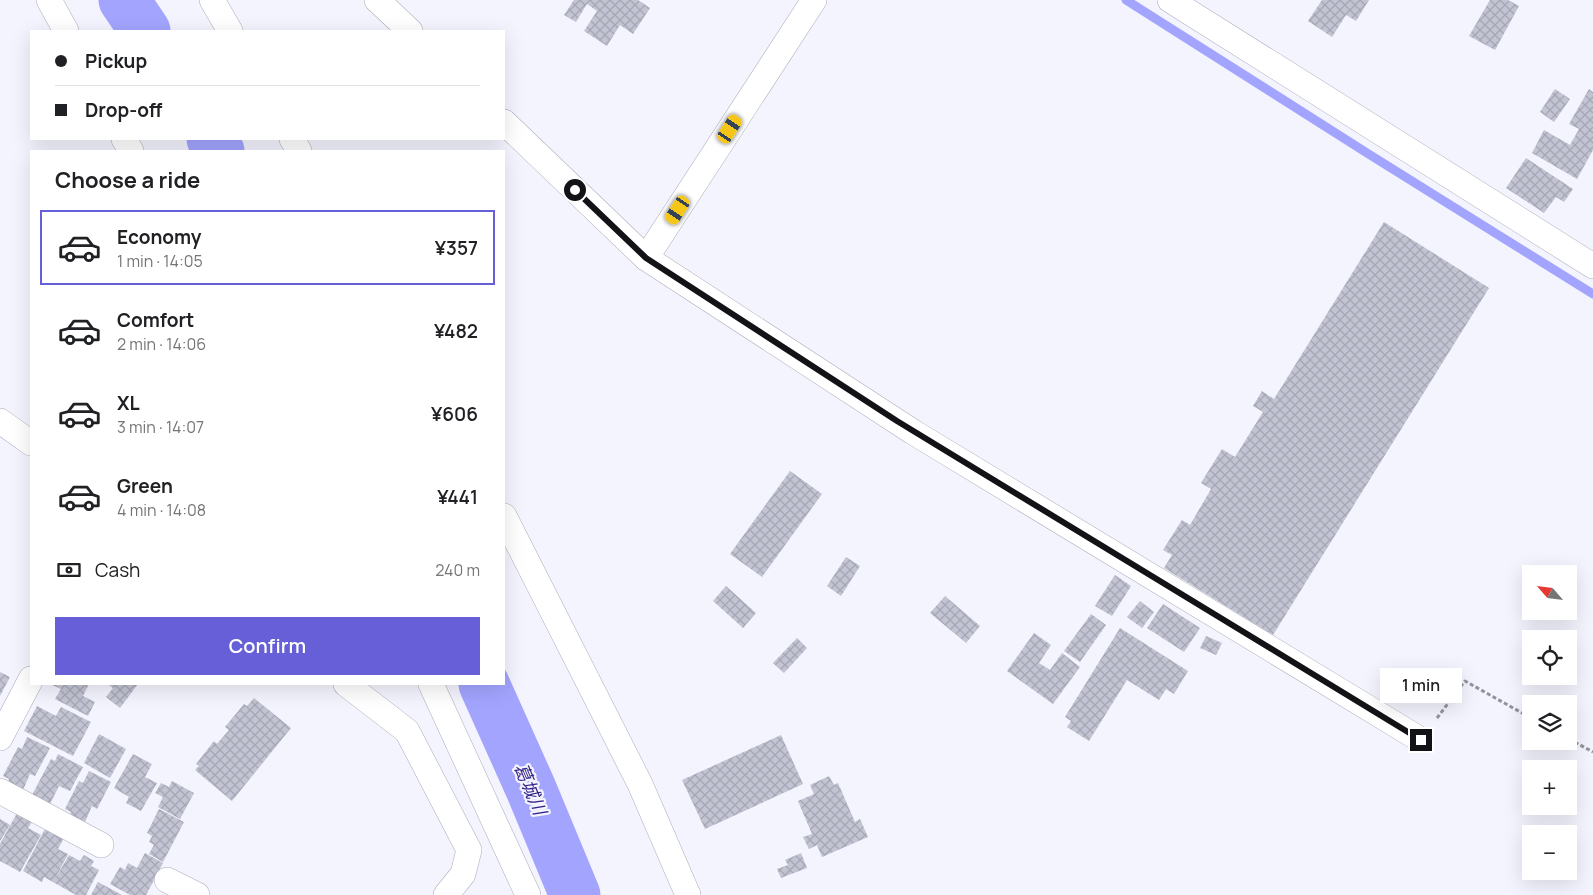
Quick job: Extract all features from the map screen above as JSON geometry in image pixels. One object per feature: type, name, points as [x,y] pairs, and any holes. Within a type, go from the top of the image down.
[{"type":"street","points":[[49,0],[65,30]]},
{"type":"street","points":[[212,0],[229,30]]},
{"type":"street","points":[[377,0],[409,30]]},
{"type":"street","points":[[646,258],[814,0]]},
{"type":"street","points":[[1170,0],[1593,266]]},
{"type":"street","points":[[505,123],[646,258],[913,432],[1421,740]]},
{"type":"street","points":[[0,420],[30,442]]},
{"type":"street","points":[[505,518],[640,784],[688,895]]},
{"type":"street","points":[[0,738],[30,681]]},
{"type":"street","points":[[347,685],[407,731],[469,850],[463,874],[446,895]]},
{"type":"street","points":[[431,685],[528,895]]},
{"type":"street","points":[[0,791],[101,844]]},
{"type":"street","points":[[167,880],[197,895]]},
{"type":"path","points":[[1421,740],[1465,681],[1522,713]]},
{"type":"path","points":[[1577,743],[1593,752]]},
{"type":"building","points":[[574,0],[638,0],[650,8],[633,34],[620,25],[607,46],[584,31],[597,11],[587,4],[576,22],[564,15]]},
{"type":"building","points":[[1322,0],[1369,0],[1356,21],[1346,15],[1332,37],[1308,21]]},
{"type":"building","points":[[1490,0],[1508,0],[1519,6],[1495,50],[1469,36]]},
{"type":"building","points":[[1555,89],[1570,99],[1554,122],[1540,112]]},
{"type":"building","points":[[1589,89],[1593,92],[1593,150],[1577,179],[1532,153],[1544,130],[1570,145],[1579,129],[1569,124]]},
{"type":"building","points":[[1526,158],[1573,189],[1564,202],[1556,197],[1544,213],[1506,188]]},
{"type":"building","points":[[1384,222],[1489,288],[1273,635],[1164,568],[1172,555],[1163,550],[1182,520],[1190,525],[1211,489],[1201,483],[1222,449],[1235,457],[1263,412],[1253,406],[1262,391],[1274,399]]},
{"type":"building","points":[[790,471],[822,494],[762,577],[730,554]]},
{"type":"building","points":[[846,557],[860,566],[841,596],[827,586]]},
{"type":"building","points":[[1115,575],[1131,586],[1112,616],[1095,606]]},
{"type":"building","points":[[726,586],[756,613],[743,628],[713,601]]},
{"type":"building","points":[[945,596],[980,626],[966,643],[930,613]]},
{"type":"building","points":[[1140,601],[1154,612],[1142,628],[1127,617]]},
{"type":"building","points":[[1163,604],[1200,628],[1184,652],[1147,628]]},
{"type":"building","points":[[1091,614],[1106,625],[1080,662],[1064,651]]},
{"type":"building","points":[[1120,628],[1188,671],[1174,694],[1166,689],[1159,700],[1127,680],[1089,741],[1067,727],[1071,721],[1065,717]]},
{"type":"building","points":[[1034,633],[1051,645],[1039,663],[1050,670],[1062,653],[1080,667],[1053,704],[1007,671]]},
{"type":"building","points":[[1206,636],[1222,643],[1216,655],[1200,648]]},
{"type":"building","points":[[797,638],[807,648],[784,673],[773,663]]},
{"type":"building","points":[[0,672],[10,677],[0,696]]},
{"type":"building","points":[[52,685],[88,685],[83,696],[95,702],[88,716],[55,699],[61,689]]},
{"type":"building","points":[[108,685],[137,685],[120,708],[106,697],[113,688]]},
{"type":"building","points":[[254,698],[291,728],[232,801],[195,770],[199,766],[196,764],[214,741],[217,744],[229,730],[225,727],[244,704],[247,706]]},
{"type":"building","points":[[37,706],[56,716],[61,707],[91,722],[73,756],[24,731]]},
{"type":"building","points":[[99,734],[126,749],[110,778],[84,763]]},
{"type":"building","points":[[781,735],[803,784],[705,829],[682,780]]},
{"type":"building","points":[[27,737],[50,748],[35,776],[30,774],[23,790],[8,782],[9,779],[3,776],[18,747],[22,749]]},
{"type":"building","points":[[58,754],[83,767],[70,791],[59,786],[50,804],[32,795],[51,759],[55,761]]},
{"type":"building","points":[[133,754],[152,764],[145,777],[157,783],[141,811],[126,803],[129,797],[114,788]]},
{"type":"building","points":[[89,771],[111,782],[97,809],[92,806],[85,822],[70,815],[71,812],[65,809],[79,781],[83,783]]},
{"type":"building","points":[[829,776],[834,785],[838,783],[855,822],[860,819],[868,837],[822,857],[817,845],[809,849],[803,837],[812,834],[798,801],[814,794],[810,785]]},
{"type":"building","points":[[172,781],[194,793],[180,819],[158,807],[163,797],[155,793],[161,783],[169,787]]},
{"type":"building","points":[[159,809],[184,822],[163,862],[149,854],[154,845],[149,842],[152,836],[147,833]]},
{"type":"building","points":[[17,813],[32,822],[28,828],[41,835],[20,872],[0,861],[0,844]]},
{"type":"building","points":[[0,819],[10,825],[0,841]]},
{"type":"building","points":[[46,827],[65,836],[58,849],[68,854],[55,879],[69,855],[80,861],[84,855],[94,861],[91,866],[99,870],[86,895],[76,895],[44,877],[42,882],[23,871]]},
{"type":"building","points":[[145,853],[163,863],[146,895],[130,895],[110,884],[120,867],[125,870],[128,863],[137,868]]},
{"type":"building","points":[[801,853],[807,868],[781,878],[777,869],[788,865],[785,860]]},
{"type":"building","points":[[98,882],[122,895],[91,895]]},
{"type":"waterway","name":"葛城川","points":[[124,0],[144,30]]},
{"type":"waterway","points":[[1126,0],[1593,294]]},
{"type":"waterway","name":"葛城川","points":[[213,140],[218,150]]},
{"type":"waterway","name":"葛城川","points":[[484,685],[531,789],[575,895]]},
{"type":"route","points":[[575,190],[646,258],[913,432],[1421,740]]}]
